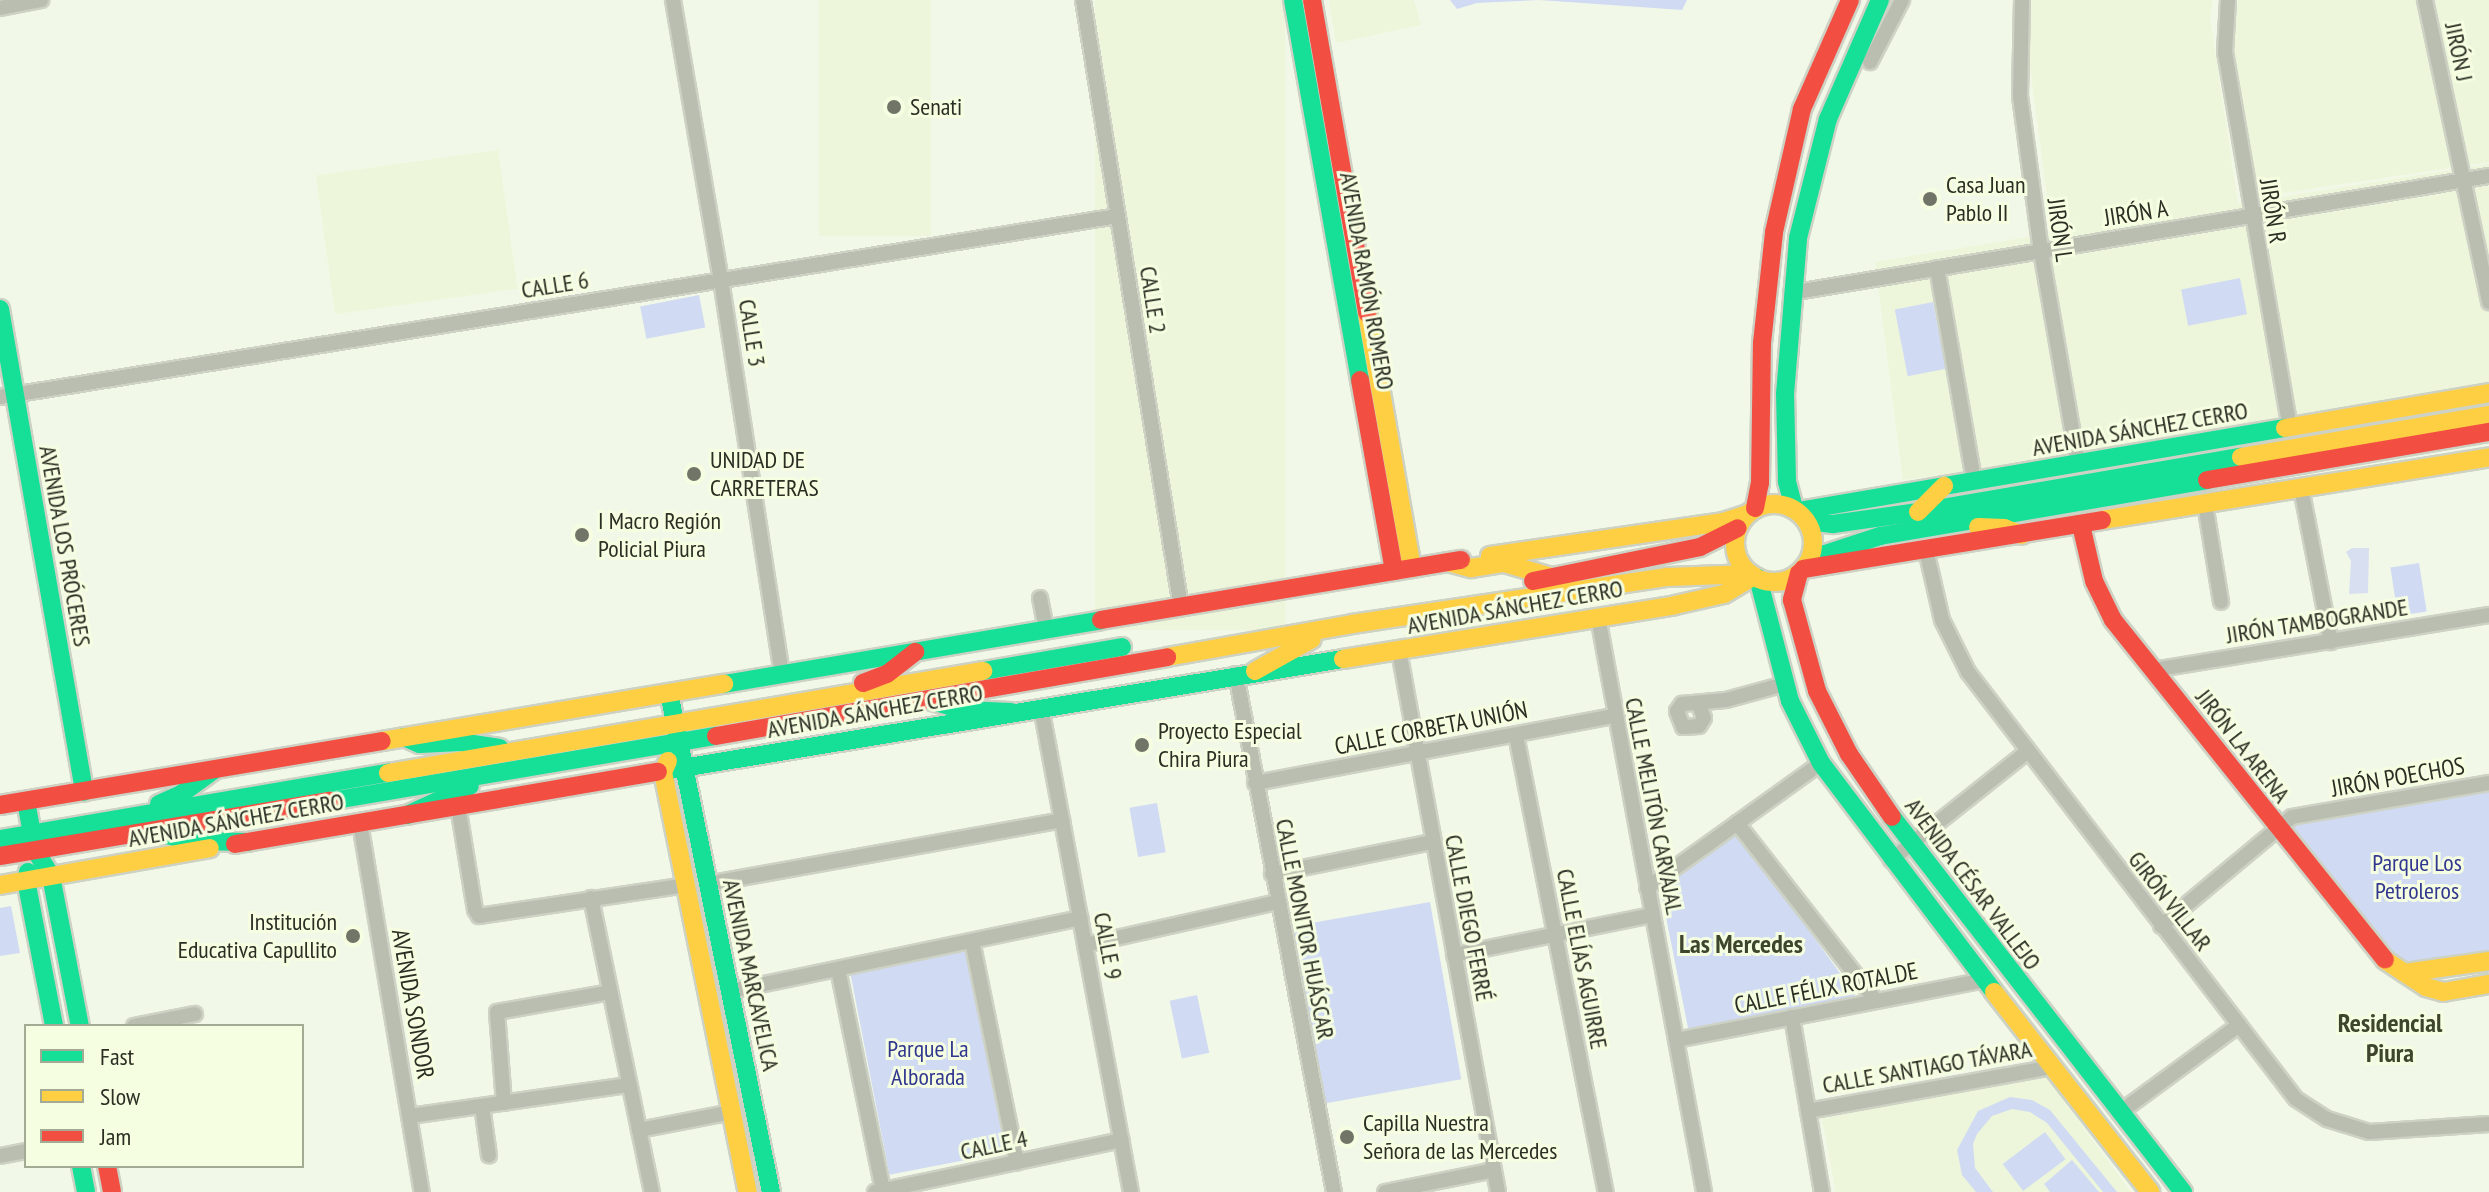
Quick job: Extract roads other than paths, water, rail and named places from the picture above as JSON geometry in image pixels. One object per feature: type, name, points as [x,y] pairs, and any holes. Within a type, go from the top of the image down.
[{"type":"main road","points":[[1850,0],[1802,109],[1774,232],[1762,343],[1759,494],[1747,517],[1737,556],[1754,576],[1782,581],[1804,567],[1880,536],[2489,432]]},
{"type":"main road","points":[[1804,567],[1814,539],[1787,481],[1785,394],[1791,293],[1809,186],[1828,119],[1862,58],[1880,0]]},
{"type":"main road","name":"AVENIDA RAMÓN ROMERO","points":[[1304,8],[1403,570]]},
{"type":"main road","points":[[1827,47],[1862,58]]},
{"type":"main road","name":"AVENIDA LOS PRÓCERES","points":[[0,309],[7,396],[84,792]]},
{"type":"main road","name":"AVENIDA SÁNCHEZ CERRO","points":[[1800,513],[2489,393]]},
{"type":"main road","points":[[1762,394],[1785,394]]},
{"type":"main road","name":"AVENIDA SÁNCHEZ CERRO","points":[[1800,513],[1833,524],[1918,512],[2489,415]]},
{"type":"main road","points":[[1804,567],[2022,535],[2489,457]]},
{"type":"main road","points":[[1918,512],[1944,486]]},
{"type":"main road","points":[[1747,517],[1775,503],[1800,513]]},
{"type":"main road","name":"AVENIDA SÁNCHEZ CERRO","points":[[0,805],[1448,562],[1747,517]]},
{"type":"main road","name":"AVENIDA SÁNCHEZ CERRO","points":[[0,839],[33,842],[148,831],[503,771],[829,697],[1554,577],[1700,547],[1726,537],[1747,517]]},
{"type":"main road","points":[[1959,522],[1988,530],[2004,528],[2022,535]]},
{"type":"main road","name":"JIRÓN LA ARENA","points":[[2081,525],[2102,601],[2368,943],[2426,987],[2443,992],[2489,984]]},
{"type":"main road","points":[[1448,562],[1471,568],[1504,563],[1554,577]]},
{"type":"main road","name":"AVENIDA CÉSAR VALLEJO","points":[[1804,567],[1792,600],[1817,691],[1849,754],[1910,844],[2183,1192]]},
{"type":"main road","name":"AVENIDA SÁNCHEZ CERRO","points":[[0,885],[1236,674],[1399,651],[1598,617],[1724,594],[1754,576]]},
{"type":"main road","name":"AVENIDA SÁNCHEZ CERRO","points":[[0,856],[33,842],[121,818],[522,751],[675,734],[926,699],[1352,624],[1668,577],[1754,576]]},
{"type":"main road","name":"AVENIDA CÉSAR VALLEJO","points":[[1754,576],[1785,684],[1821,763],[1891,860],[2150,1192]]},
{"type":"main road","points":[[1255,671],[1303,641],[1337,634],[1352,624]]},
{"type":"main road","points":[[829,697],[843,689],[878,679],[915,652]]},
{"type":"main road","name":"AVENIDA MARCAVELICA","points":[[669,693],[771,1192]]},
{"type":"main road","points":[[926,699],[964,710],[1011,712]]},
{"type":"main road","points":[[663,772],[675,734]]},
{"type":"main road","points":[[404,737],[420,744],[460,742],[522,751]]},
{"type":"main road","points":[[121,818],[181,794],[214,770]]},
{"type":"main road","points":[[407,815],[461,789],[490,781],[503,771]]},
{"type":"main road","name":"AVENIDA MARCAVELICA","points":[[663,772],[748,1192]]},
{"type":"main road","points":[[26,801],[33,842],[51,876],[80,1024]]},
{"type":"main road","points":[[148,831],[192,841],[248,842]]},
{"type":"main road","points":[[33,842],[26,880],[54,1024]]},
{"type":"main road","points":[[39,950],[64,945]]},
{"type":"main road","points":[[2405,973],[2489,961]]},
{"type":"main road","points":[[715,1032],[738,1027]]},
{"type":"main road","points":[[81,1168],[86,1192]]},
{"type":"main road","points":[[107,1168],[112,1192]]},
{"type":"street","points":[[0,8],[41,0]]},
{"type":"street","name":"CALLE 3","points":[[673,0],[721,280],[782,674]]},
{"type":"street","name":"CALLE 2","points":[[1083,0],[1181,607]]},
{"type":"street","points":[[1862,58],[1902,0]]},
{"type":"street","name":"JIRÓN L","points":[[2022,0],[2020,96],[2041,251],[2078,463]]},
{"type":"street","name":"JIRÓN R","points":[[2228,0],[2225,52],[2290,427]]},
{"type":"street","name":"JIRÓN J","points":[[2425,0],[2489,302]]},
{"type":"street","name":"JIRÓN A","points":[[1791,293],[2489,176]]},
{"type":"street","name":"CALLE 6","points":[[7,396],[1117,216]]},
{"type":"street","points":[[1937,268],[1974,481]]},
{"type":"street","points":[[2301,488],[2331,642]]},
{"type":"street","points":[[2205,504],[2221,602]]},
{"type":"street","name":"GIRÓN VILLAR","points":[[1926,550],[1942,620],[1952,646],[2027,752],[2296,1099],[2327,1119],[2369,1132],[2489,1124]]},
{"type":"street","points":[[1040,598],[1046,630]]},
{"type":"street","name":"JIRÓN TAMBOGRANDE","points":[[2153,670],[2489,615]]},
{"type":"street","name":"CALLE MELITÓN CARVAJAL","points":[[1598,617],[1704,1192]]},
{"type":"street","name":"CALLE DIEGO FERRÉ","points":[[1399,651],[1498,1192]]},
{"type":"street","name":"CALLE MONITOR HUÁSCAR","points":[[1236,674],[1334,1192]]},
{"type":"street","points":[[1698,703],[1726,700],[1785,684]]},
{"type":"street","name":"CALLE 9","points":[[1041,707],[1131,1192]]},
{"type":"street","name":"CALLE CORBETA UNIÓN","points":[[1255,783],[1614,716]]},
{"type":"street","name":"CALLE ELÍAS AGUIRRE","points":[[1516,735],[1606,1192]]},
{"type":"street","points":[[1891,860],[2027,752]]},
{"type":"street","points":[[1647,888],[1821,763]]},
{"type":"street","name":"JIRÓN POECHOS","points":[[2161,926],[2292,817],[2489,783]]},
{"type":"street","points":[[458,806],[475,910],[479,916],[686,885]]},
{"type":"street","points":[[707,884],[1062,820]]},
{"type":"street","name":"AVENIDA SONDOR","points":[[360,823],[422,1192]]},
{"type":"street","points":[[1737,823],[1876,1001]]},
{"type":"street","points":[[1272,874],[1432,842]]},
{"type":"street","points":[[591,898],[652,1192]]},
{"type":"street","points":[[1085,945],[1277,902]]},
{"type":"street","points":[[1454,955],[1652,915]]},
{"type":"street","points":[[731,991],[1080,918]]},
{"type":"street","points":[[972,941],[1017,1162]]},
{"type":"street","points":[[838,969],[879,1191]]},
{"type":"street","name":"CALLE FÉLIX ROTALDE","points":[[1676,1040],[1985,980]]},
{"type":"street","points":[[504,1103],[497,1012],[610,992]]},
{"type":"street","points":[[144,1024],[195,1014]]},
{"type":"street","points":[[1792,1017],[1822,1192]]},
{"type":"street","points":[[2119,1113],[2239,1025]]},
{"type":"street","name":"CALLE SANTIAGO TÁVARA","points":[[1808,1111],[2053,1067]]},
{"type":"street","points":[[410,1116],[629,1085]]},
{"type":"street","points":[[482,1106],[489,1156]]},
{"type":"street","points":[[639,1130],[732,1112]]},
{"type":"street","name":"CALLE 4","points":[[879,1191],[1122,1140]]},
{"type":"street","points":[[0,1156],[24,1151]]},
{"type":"street","points":[[1385,1192],[1494,1170]]},
{"type":"place","name":"Senati","points":[[894,107]]},
{"type":"place","name":"Casa Juan Pablo II","points":[[1930,199]]},
{"type":"place","name":"UNIDAD DE CARRETERAS","points":[[694,474]]},
{"type":"place","name":"I Macro Región Policial Piura","points":[[582,535]]},
{"type":"place","name":"Proyecto Especial Chira Piura","points":[[1142,745]]},
{"type":"place","name":"Institución Educativa Capullito","points":[[353,936]]},
{"type":"place","name":"Capilla Nuestra Señora de las Mercedes","points":[[1347,1137]]},
{"type":"district","name":"Las Mercedes","points":[[1741,944]]},
{"type":"district","name":"Residencial Piura","points":[[2390,1038]]},
{"type":"park label","name":"Parque Los Petroleros","points":[[2417,877]]},
{"type":"park label","name":"Parque La Alborada","points":[[928,1063]]}]
